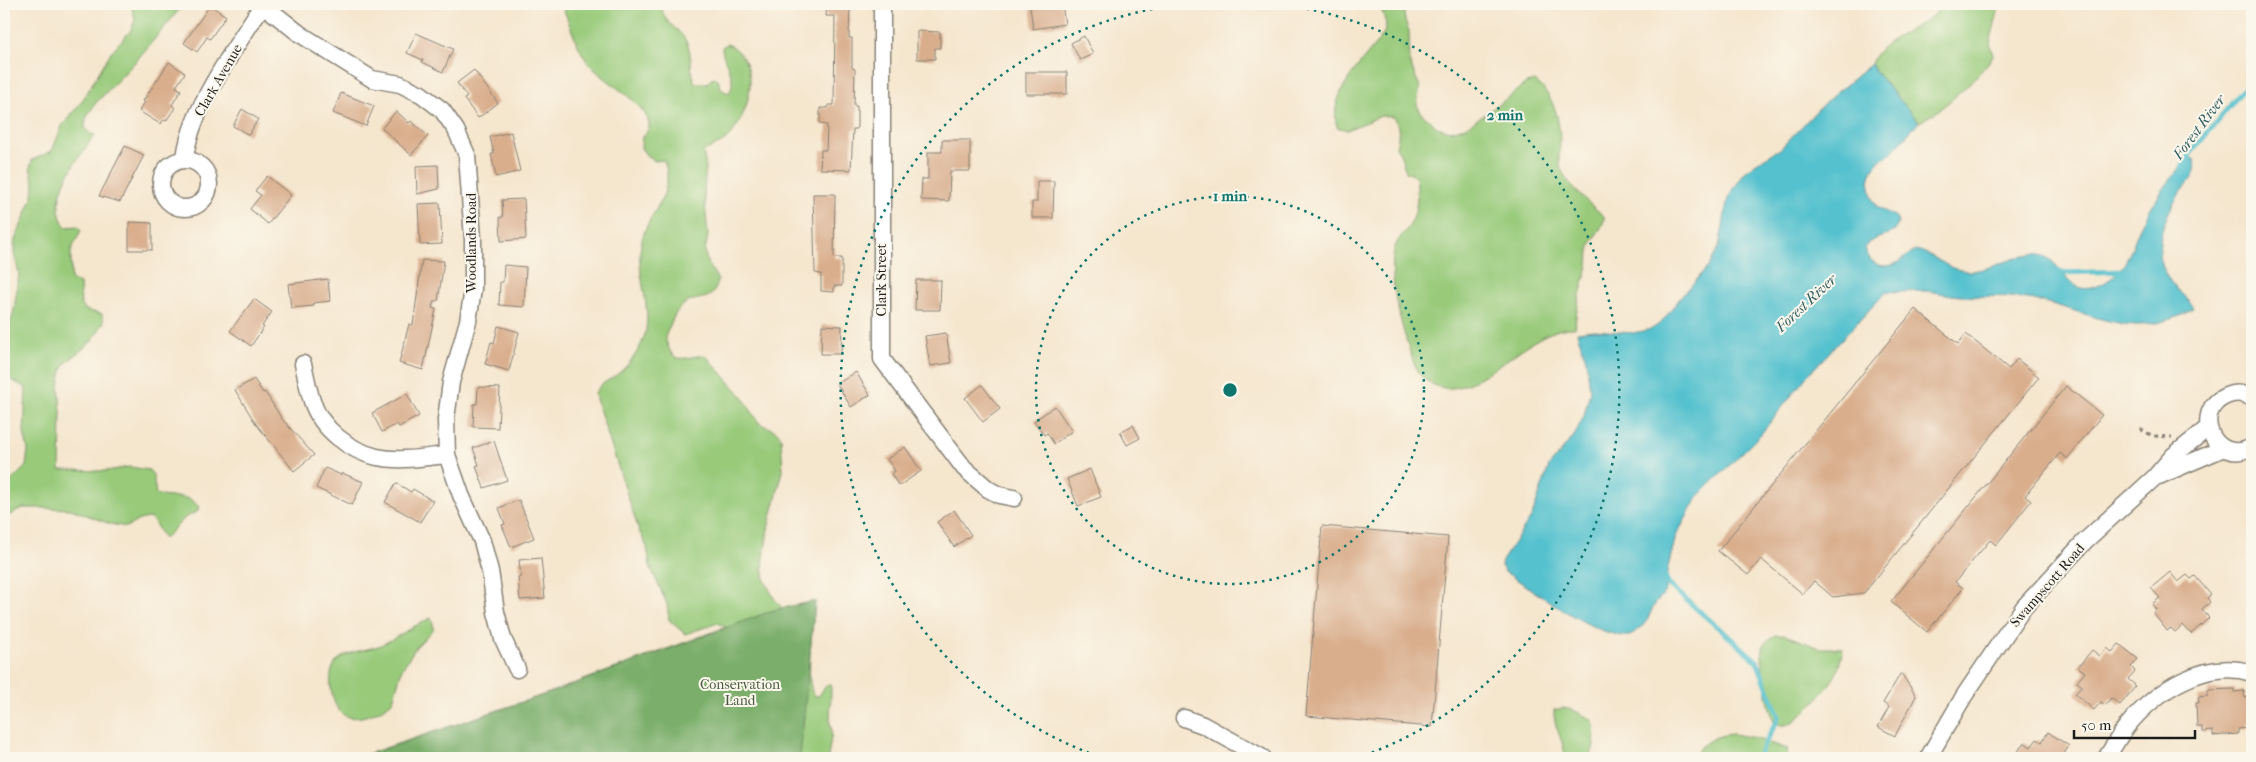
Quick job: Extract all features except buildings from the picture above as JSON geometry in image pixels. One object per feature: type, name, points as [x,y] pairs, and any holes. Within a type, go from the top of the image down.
[{"type":"street","name":"Clark Avenue","points":[[185,160],[188,135],[198,114],[263,4]]},
{"type":"street","name":"Woodlands Road","points":[[263,4],[300,34],[372,79],[400,84],[421,94],[447,117],[456,130],[467,155],[470,184],[473,289],[468,321],[451,382],[446,419],[447,454],[460,495],[482,541],[490,571],[496,612],[503,639],[518,669]]},
{"type":"street","name":"Clark Street","points":[[882,4],[882,359],[964,468],[988,489],[999,495],[1014,498]]},
{"type":"street","points":[[303,364],[312,403],[328,428],[347,445],[377,457],[406,459],[447,454]]},
{"type":"street","points":[[2249,452],[2224,448],[2211,436],[2208,427],[2210,411],[2222,398],[2238,393],[2252,397]]},
{"type":"street","name":"Swampscott Road","points":[[1928,758],[1964,696],[2024,607],[2084,541],[2154,478],[2173,456],[2208,427]]},
{"type":"street","name":"Swampscott Road","points":[[2154,478],[2224,448]]},
{"type":"street","points":[[2106,758],[2128,725],[2165,690],[2194,675],[2227,669],[2252,674]]},
{"type":"street","points":[[1184,718],[1203,725],[1262,758]]},
{"type":"path","points":[[2140,429],[2153,436],[2176,439]]},
{"type":"green space","points":[[131,4],[184,4],[136,61],[95,104],[86,118],[85,128],[95,135],[73,167],[61,192],[60,216],[66,227],[78,226],[81,230],[71,251],[71,280],[80,284],[81,306],[88,311],[102,314],[104,322],[92,341],[65,364],[62,371],[59,386],[61,412],[60,470],[106,471],[130,467],[149,470],[153,475],[156,494],[189,499],[199,507],[197,512],[186,517],[164,539],[153,520],[149,518],[139,520],[127,527],[110,524],[71,509],[23,508],[4,518],[4,488],[26,466],[28,450],[24,433],[26,388],[4,376],[4,345],[14,310],[19,274],[14,253],[15,240],[33,196],[34,183],[30,168],[32,160],[52,151],[62,126],[82,101],[111,52],[131,30],[135,20]]},
{"type":"green space","points":[[561,4],[662,4],[664,16],[686,41],[695,83],[707,83],[714,77],[718,80],[722,90],[729,93],[732,81],[722,47],[727,44],[732,46],[742,56],[747,65],[750,75],[750,86],[741,119],[727,139],[703,151],[706,167],[704,192],[708,236],[705,250],[707,262],[718,280],[716,287],[710,295],[682,306],[673,318],[665,337],[671,352],[678,358],[704,355],[709,359],[742,396],[759,423],[776,431],[781,437],[783,471],[768,529],[763,565],[765,581],[782,608],[815,601],[810,650],[810,678],[814,696],[819,696],[830,683],[830,722],[832,731],[828,758],[356,758],[549,693],[726,627],[718,623],[685,634],[669,620],[667,604],[650,566],[647,547],[639,531],[596,399],[595,393],[602,384],[617,375],[630,362],[643,340],[647,317],[640,269],[641,245],[644,233],[664,194],[667,184],[667,173],[664,160],[655,161],[647,156],[641,148],[642,137],[649,128],[646,116],[631,99],[601,75],[586,60],[578,46]]},
{"type":"green space","points":[[1380,4],[1403,4],[1405,21],[1409,31],[1410,64],[1420,87],[1417,105],[1422,114],[1437,127],[1451,131],[1467,126],[1526,83],[1535,81],[1542,87],[1552,102],[1559,126],[1559,161],[1562,171],[1575,190],[1604,216],[1603,224],[1589,249],[1588,266],[1578,305],[1575,328],[1555,331],[1534,341],[1473,382],[1453,388],[1434,385],[1417,371],[1398,310],[1393,276],[1395,247],[1413,220],[1417,201],[1417,188],[1416,176],[1406,172],[1396,147],[1398,131],[1396,121],[1394,117],[1381,116],[1347,130],[1337,127],[1335,114],[1343,89],[1384,33],[1386,24]]},
{"type":"green space","points":[[1943,4],[2000,4],[1990,43],[1993,56],[1959,93],[1937,111],[1919,122],[1878,75],[1871,64],[1876,54],[1884,46],[1936,13]]},
{"type":"green space","name":"Conservation Land","points":[[815,601],[800,758],[356,758],[549,693],[774,610]]},
{"type":"green space","points":[[431,618],[433,630],[416,647],[402,669],[393,701],[383,709],[363,717],[356,718],[344,715],[333,699],[331,684],[332,670],[338,660],[343,656],[383,644]]},
{"type":"green space","points":[[1775,635],[1785,635],[1820,648],[1843,648],[1833,680],[1805,712],[1791,723],[1784,725],[1774,722],[1767,696],[1762,664],[1765,644]]},
{"type":"green space","points":[[1563,708],[1573,710],[1593,720],[1594,739],[1590,758],[1565,758],[1554,717],[1554,710]]},
{"type":"green space","points":[[1733,734],[1751,737],[1788,749],[1786,758],[1693,758],[1710,740]]},
{"type":"water","points":[[1871,64],[1878,75],[1919,122],[1888,156],[1880,160],[1872,170],[1869,181],[1872,198],[1877,207],[1896,217],[1898,223],[1895,231],[1869,242],[1865,247],[1869,258],[1873,262],[1882,266],[1893,265],[1915,250],[1928,254],[1953,268],[1967,271],[2036,255],[2049,259],[2075,285],[2086,289],[2096,287],[2111,279],[2122,267],[2148,212],[2190,157],[2195,160],[2194,174],[2180,193],[2165,221],[2160,241],[2160,252],[2165,272],[2174,287],[2194,307],[2182,315],[2167,320],[2136,325],[2096,318],[2055,305],[2019,298],[1960,296],[1926,291],[1887,291],[1807,376],[1760,435],[1697,498],[1676,536],[1667,571],[1666,590],[1653,607],[1648,619],[1641,628],[1630,636],[1616,635],[1584,622],[1505,572],[1501,566],[1502,561],[1532,516],[1549,466],[1574,436],[1584,416],[1590,391],[1586,359],[1577,332],[1594,330],[1633,333],[1652,329],[1662,322],[1680,298],[1709,266],[1719,247],[1728,198],[1744,173],[1780,149],[1823,104]]},
{"type":"waterway","name":"Forest River","points":[[2182,169],[2185,160],[2252,79]]},
{"type":"waterway","name":"Forest River","points":[[2058,273],[2125,271]]},
{"type":"waterway","name":"Forest River","points":[[1665,576],[1668,584],[1757,661],[1779,717],[1757,758]]}]
